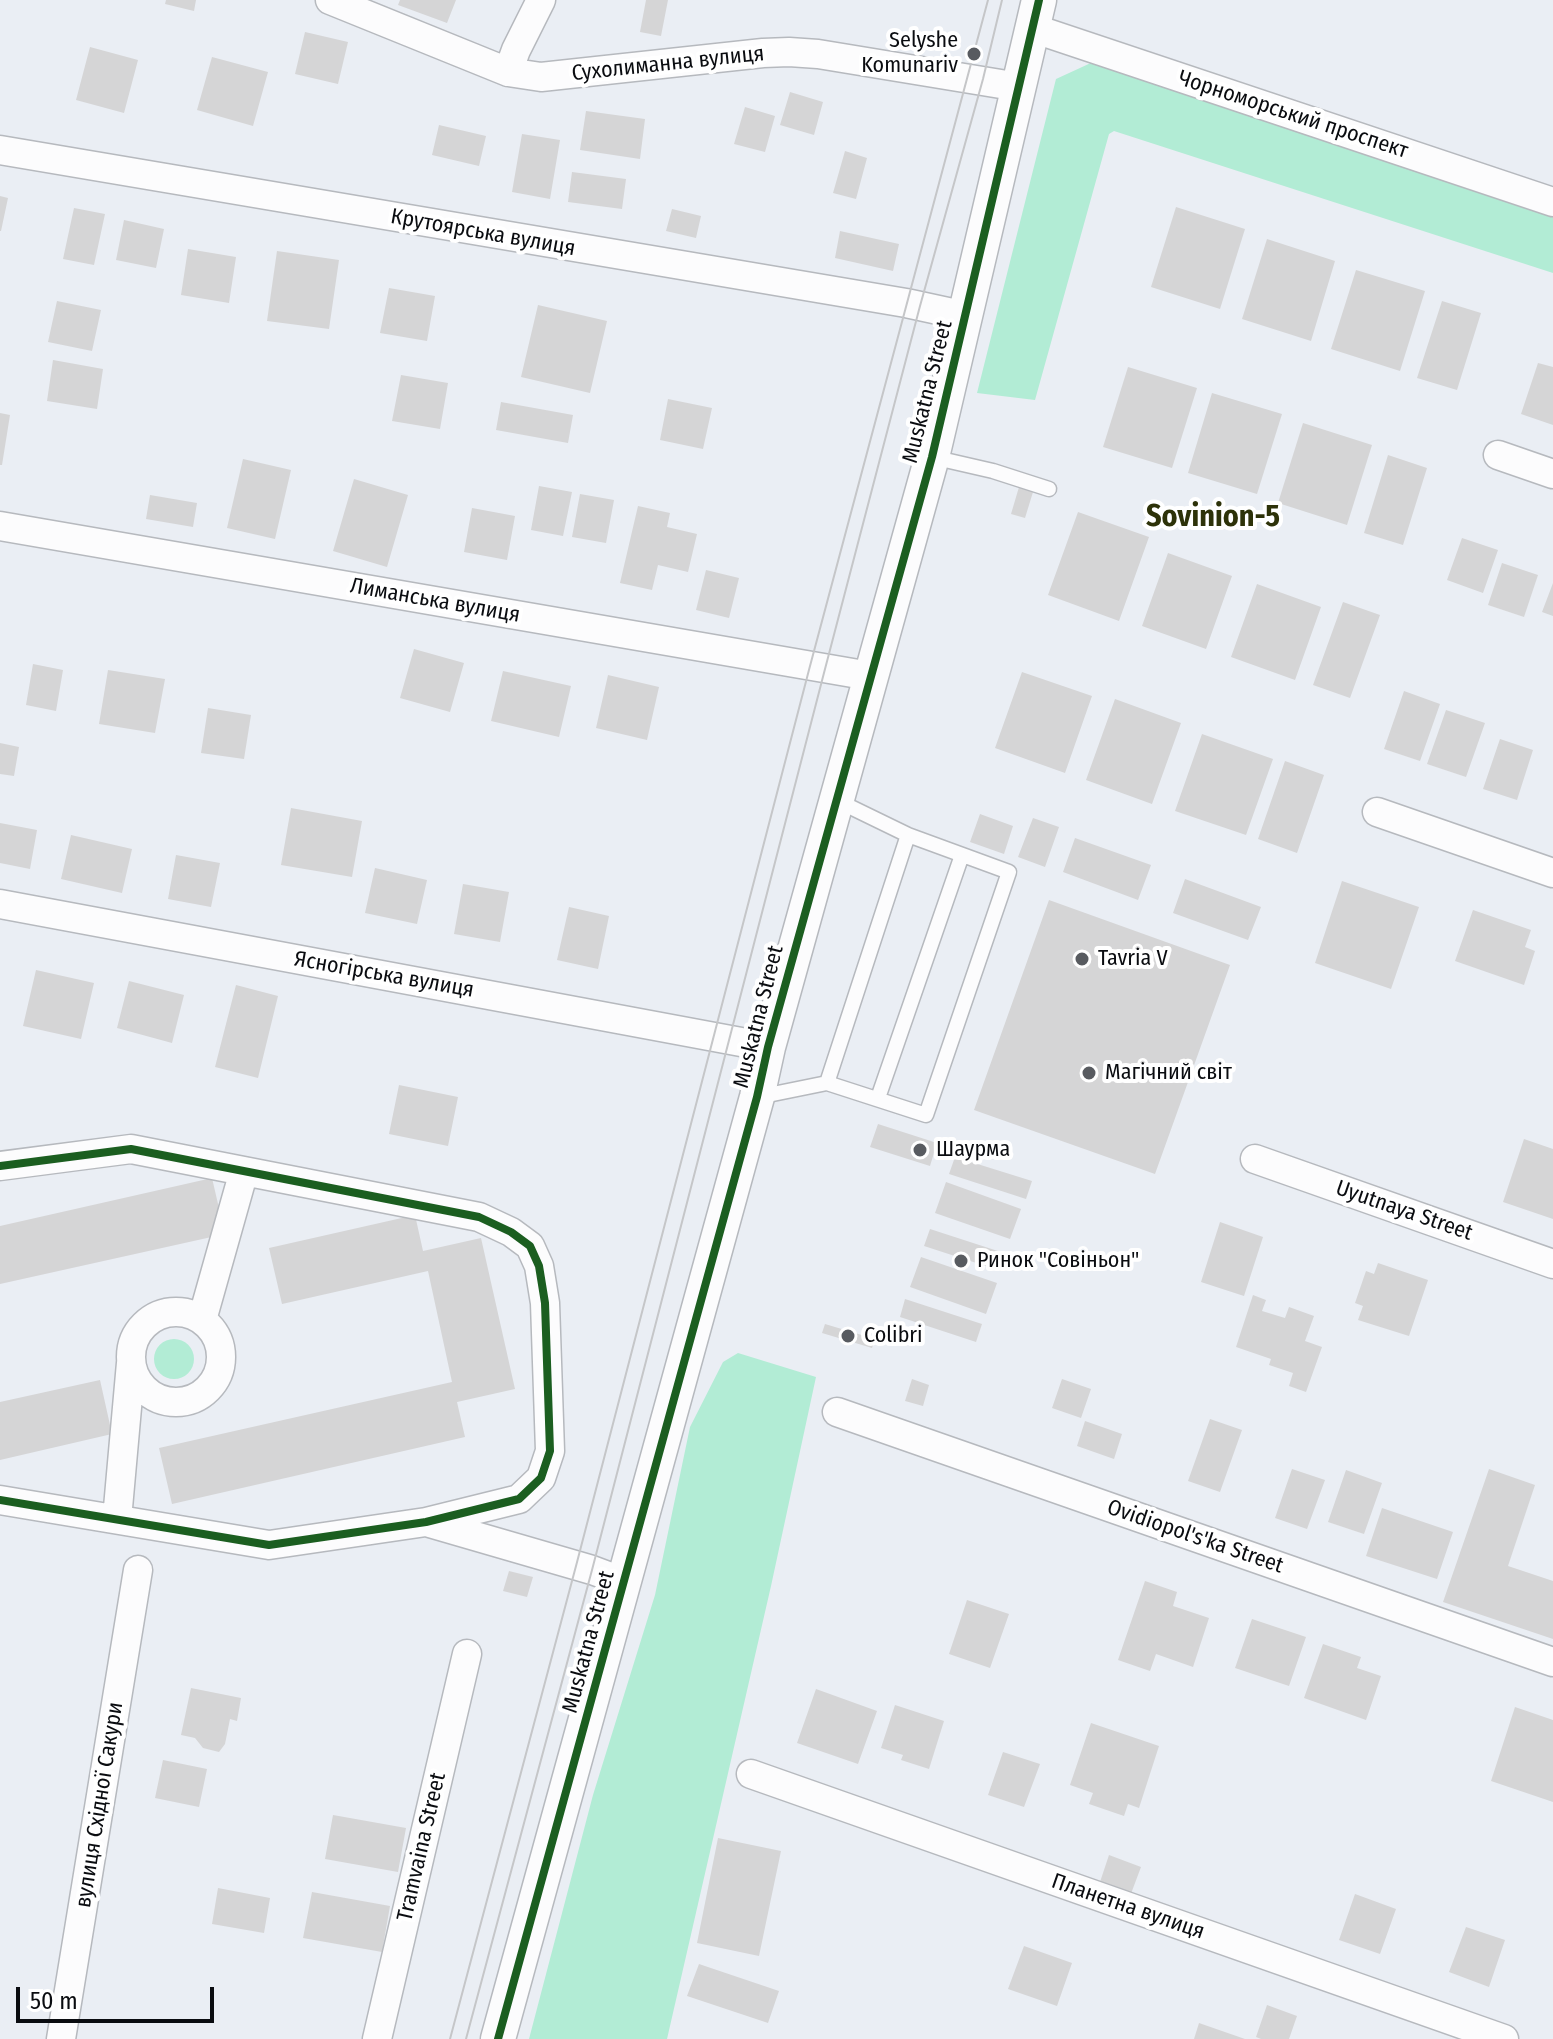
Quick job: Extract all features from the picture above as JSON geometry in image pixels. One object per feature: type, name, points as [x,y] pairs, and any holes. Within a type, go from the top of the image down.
[{"type":"street","name":"Сухолиманна вулиця","points":[[330,0],[508,72],[541,77],[789,52],[1019,87]]},
{"type":"street","points":[[508,72],[541,0]]},
{"type":"street","name":"Muskatna Street","points":[[498,2039],[932,457],[1036,14]]},
{"type":"street","name":"Чорноморський проспект","points":[[1036,14],[1553,202]]},
{"type":"street","name":"Крутоярська вулиця","points":[[0,150],[906,303],[966,316]]},
{"type":"street","points":[[1498,455],[1553,474]]},
{"type":"street","name":"Лиманська вулиця","points":[[0,526],[870,676]]},
{"type":"street","points":[[1377,812],[1553,873]]},
{"type":"street","name":"Ясногірська вулиця","points":[[0,904],[768,1047]]},
{"type":"street","points":[[0,1166],[131,1149],[479,1217],[511,1232],[530,1246],[539,1266],[545,1303],[550,1451],[541,1478],[519,1499],[426,1522],[269,1545],[0,1500]]},
{"type":"street","name":"Uyutnaya Street","points":[[1255,1159],[1553,1264]]},
{"type":"street","points":[[202,1320],[244,1171]]},
{"type":"street","points":[[117,1519],[132,1347],[137,1333],[159,1314],[174,1311],[189,1313],[213,1330],[221,1358],[218,1373],[199,1396],[170,1402],[144,1388],[135,1376],[131,1362]]},
{"type":"street","name":"Ovidiopol's'ka Street","points":[[837,1412],[1553,1662]]},
{"type":"street","points":[[426,1522],[624,1582]]},
{"type":"street","name":"вулиця Східної Сакури","points":[[61,2039],[138,1570]]},
{"type":"street","name":"Tramvaina Street","points":[[377,2039],[467,1654]]},
{"type":"street","name":"Планетна вулиця","points":[[751,1774],[1504,2039]]},
{"type":"lane","points":[[932,457],[993,471],[1049,489]]},
{"type":"lane","points":[[757,1097],[827,1083],[926,1115],[1009,872],[908,835],[836,800]]},
{"type":"lane","points":[[827,1083],[908,835]]},
{"type":"lane","points":[[878,1098],[962,855]]},
{"type":"green space","points":[[1093,62],[1553,214],[1553,273],[1114,131],[1109,134],[1035,400],[977,393],[1056,79]]},
{"type":"green space","points":[[174,1339],[188,1345],[194,1359],[188,1373],[174,1379],[160,1373],[154,1359],[160,1345]]},
{"type":"green space","points":[[738,1353],[816,1377],[667,2039],[529,2039],[593,1795],[655,1595],[690,1427],[723,1362]]},
{"type":"building","points":[[166,0],[196,0],[194,11],[165,4]]},
{"type":"building","points":[[400,0],[456,0],[447,23],[398,5]]},
{"type":"building","points":[[646,0],[668,0],[661,36],[640,32]]},
{"type":"building","points":[[305,32],[348,42],[338,84],[295,74]]},
{"type":"building","points":[[90,47],[138,60],[124,113],[76,100]]},
{"type":"building","points":[[212,57],[268,72],[253,126],[197,110]]},
{"type":"building","points":[[790,92],[823,102],[814,135],[780,125]]},
{"type":"building","points":[[745,107],[775,116],[765,152],[734,144]]},
{"type":"building","points":[[586,111],[645,119],[640,159],[580,150]]},
{"type":"building","points":[[439,125],[486,136],[479,166],[432,155]]},
{"type":"building","points":[[522,134],[560,140],[550,199],[512,192]]},
{"type":"building","points":[[845,151],[867,158],[856,199],[833,193]]},
{"type":"building","points":[[572,172],[626,179],[622,209],[568,202]]},
{"type":"building","points":[[0,196],[8,198],[1,231],[0,231]]},
{"type":"building","points":[[1176,207],[1245,229],[1220,309],[1151,287]]},
{"type":"building","points":[[74,208],[105,214],[94,265],[63,259]]},
{"type":"building","points":[[672,209],[701,216],[696,238],[666,231]]},
{"type":"building","points":[[124,220],[164,229],[156,268],[116,260]]},
{"type":"building","points":[[840,231],[899,244],[893,271],[835,258]]},
{"type":"building","points":[[1267,239],[1335,261],[1311,341],[1242,319]]},
{"type":"building","points":[[188,249],[236,257],[229,303],[181,295]]},
{"type":"building","points":[[277,251],[339,260],[329,329],[267,321]]},
{"type":"building","points":[[1356,270],[1425,291],[1400,371],[1331,349]]},
{"type":"building","points":[[389,288],[435,296],[427,341],[380,333]]},
{"type":"building","points":[[57,301],[101,310],[92,351],[48,342]]},
{"type":"building","points":[[1442,301],[1481,313],[1457,390],[1417,378]]},
{"type":"building","points":[[538,305],[607,321],[590,393],[521,377]]},
{"type":"building","points":[[53,360],[103,369],[97,409],[47,401]]},
{"type":"building","points":[[1538,363],[1553,367],[1553,425],[1521,414]]},
{"type":"building","points":[[1128,367],[1197,388],[1172,468],[1103,447]]},
{"type":"building","points":[[401,375],[448,383],[440,429],[392,421]]},
{"type":"building","points":[[1212,393],[1282,414],[1257,494],[1188,473]]},
{"type":"building","points":[[668,399],[712,408],[703,449],[660,440]]},
{"type":"building","points":[[501,402],[573,415],[568,443],[496,430]]},
{"type":"building","points":[[0,413],[10,415],[2,465],[0,465]]},
{"type":"building","points":[[1303,423],[1372,445],[1347,525],[1278,503]]},
{"type":"building","points":[[1388,455],[1427,468],[1403,545],[1364,533]]},
{"type":"building","points":[[243,459],[291,470],[275,539],[227,528]]},
{"type":"building","points":[[354,479],[408,495],[387,567],[333,551]]},
{"type":"building","points":[[539,486],[572,492],[563,536],[531,530]]},
{"type":"building","points":[[1019,487],[1033,492],[1025,518],[1011,514]]},
{"type":"building","points":[[580,494],[614,500],[606,543],[572,537]]},
{"type":"building","points":[[150,495],[197,503],[193,527],[146,519]]},
{"type":"building","points":[[638,506],[670,513],[667,527],[697,534],[688,572],[658,565],[652,590],[620,583]]},
{"type":"building","points":[[472,508],[515,516],[507,560],[464,552]]},
{"type":"building","points":[[1078,512],[1149,537],[1119,621],[1048,595]]},
{"type":"building","points":[[1462,538],[1498,550],[1483,593],[1447,580]]},
{"type":"building","points":[[1168,553],[1232,576],[1206,649],[1142,626]]},
{"type":"building","points":[[1502,563],[1538,575],[1524,617],[1488,605]]},
{"type":"building","points":[[706,570],[739,578],[729,618],[696,610]]},
{"type":"building","points":[[1553,583],[1553,616],[1542,612]]},
{"type":"building","points":[[1257,584],[1321,607],[1295,680],[1231,657]]},
{"type":"building","points":[[1343,602],[1380,615],[1350,698],[1313,685]]},
{"type":"building","points":[[414,649],[464,663],[450,712],[400,698]]},
{"type":"building","points":[[33,664],[63,670],[56,711],[26,705]]},
{"type":"building","points":[[108,670],[165,679],[155,733],[99,724]]},
{"type":"building","points":[[503,671],[571,686],[559,737],[491,721]]},
{"type":"building","points":[[1022,672],[1092,696],[1065,773],[995,748]]},
{"type":"building","points":[[608,675],[659,687],[647,740],[596,728]]},
{"type":"building","points":[[1404,691],[1440,704],[1420,761],[1384,749]]},
{"type":"building","points":[[1115,699],[1181,723],[1152,804],[1086,780]]},
{"type":"building","points":[[208,708],[251,715],[244,759],[201,753]]},
{"type":"building","points":[[1446,710],[1485,723],[1466,777],[1427,764]]},
{"type":"building","points":[[1202,734],[1273,759],[1246,835],[1175,811]]},
{"type":"building","points":[[1500,739],[1533,750],[1517,800],[1483,789]]},
{"type":"building","points":[[0,743],[19,747],[14,776],[0,774]]},
{"type":"building","points":[[1285,761],[1324,775],[1297,853],[1258,839]]},
{"type":"building","points":[[291,808],[362,821],[352,877],[281,865]]},
{"type":"building","points":[[980,814],[1013,826],[1004,854],[970,842]]},
{"type":"building","points":[[1033,818],[1059,827],[1045,867],[1018,857]]},
{"type":"building","points":[[0,823],[37,830],[30,869],[0,863]]},
{"type":"building","points":[[71,835],[132,849],[122,893],[61,879]]},
{"type":"building","points":[[1075,838],[1151,865],[1138,900],[1063,872]]},
{"type":"building","points":[[176,855],[220,863],[211,907],[168,899]]},
{"type":"building","points":[[375,868],[427,880],[417,924],[365,913]]},
{"type":"building","points":[[1185,879],[1261,907],[1248,940],[1173,913]]},
{"type":"building","points":[[1342,881],[1419,907],[1391,989],[1315,963]]},
{"type":"building","points":[[463,884],[509,892],[500,942],[454,934]]},
{"type":"building","name":"Магічний світ","points":[[1049,900],[1230,965],[1155,1174],[974,1110]]},
{"type":"building","points":[[569,907],[609,916],[598,969],[557,960]]},
{"type":"building","points":[[1473,910],[1531,930],[1525,947],[1535,951],[1524,985],[1455,961]]},
{"type":"building","points":[[36,970],[94,983],[81,1039],[23,1026]]},
{"type":"building","points":[[129,981],[184,995],[172,1043],[117,1028]]},
{"type":"building","points":[[236,985],[278,996],[258,1078],[215,1067]]},
{"type":"building","points":[[399,1085],[458,1097],[448,1146],[389,1134]]},
{"type":"building","points":[[878,1124],[937,1143],[930,1166],[870,1147]]},
{"type":"building","points":[[1524,1139],[1553,1149],[1553,1219],[1503,1202]]},
{"type":"building","points":[[955,1157],[1032,1181],[1026,1199],[949,1174]]},
{"type":"building","points":[[212,1178],[225,1234],[0,1284],[0,1226]]},
{"type":"building","points":[[946,1182],[1021,1209],[1010,1239],[935,1213]]},
{"type":"building","points":[[415,1215],[423,1251],[481,1238],[515,1389],[457,1402],[465,1437],[172,1504],[159,1448],[452,1382],[428,1271],[282,1304],[269,1248]]},
{"type":"building","points":[[1220,1222],[1263,1237],[1244,1296],[1201,1282]]},
{"type":"building","points":[[930,1229],[1007,1254],[1001,1271],[924,1246]]},
{"type":"building","points":[[921,1257],[997,1283],[986,1314],[910,1287]]},
{"type":"building","points":[[1378,1263],[1428,1280],[1409,1336],[1358,1320],[1363,1306],[1355,1303],[1366,1271],[1374,1274]]},
{"type":"building","points":[[1253,1295],[1266,1300],[1262,1311],[1285,1318],[1289,1307],[1314,1316],[1305,1341],[1322,1347],[1306,1392],[1289,1386],[1293,1373],[1269,1365],[1271,1359],[1236,1347]]},
{"type":"building","points":[[905,1299],[982,1324],[976,1342],[900,1317]]},
{"type":"building","points":[[825,1324],[875,1339],[872,1348],[822,1333]]},
{"type":"building","points":[[912,1379],[929,1385],[923,1406],[905,1401]]},
{"type":"building","points":[[1062,1379],[1091,1389],[1081,1418],[1052,1408]]},
{"type":"building","points":[[100,1380],[112,1434],[0,1460],[0,1402]]},
{"type":"building","points":[[1210,1419],[1242,1430],[1220,1492],[1188,1481]]},
{"type":"building","points":[[1085,1421],[1122,1434],[1114,1459],[1077,1446]]},
{"type":"building","points":[[1292,1469],[1325,1480],[1307,1529],[1275,1518]]},
{"type":"building","points":[[1489,1469],[1535,1485],[1508,1566],[1553,1581],[1553,1639],[1443,1602]]},
{"type":"building","points":[[1346,1470],[1382,1483],[1364,1534],[1328,1522]]},
{"type":"building","points":[[1382,1508],[1453,1532],[1437,1579],[1366,1556]]},
{"type":"building","points":[[509,1571],[533,1577],[527,1597],[503,1591]]},
{"type":"building","points":[[1145,1581],[1177,1592],[1173,1606],[1209,1618],[1193,1667],[1156,1654],[1150,1671],[1118,1660]]},
{"type":"building","points":[[967,1600],[1009,1614],[990,1668],[949,1654]]},
{"type":"building","points":[[1252,1619],[1306,1637],[1289,1686],[1235,1668]]},
{"type":"building","points":[[1323,1644],[1361,1657],[1357,1668],[1381,1676],[1366,1720],[1304,1698]]},
{"type":"building","points":[[191,1688],[241,1698],[237,1721],[230,1719],[225,1744],[219,1752],[203,1748],[195,1738],[181,1735]]},
{"type":"building","points":[[816,1689],[877,1711],[858,1764],[797,1743]]},
{"type":"building","points":[[895,1705],[944,1721],[929,1769],[901,1760],[903,1755],[881,1748]]},
{"type":"building","points":[[1515,1707],[1553,1720],[1553,1802],[1491,1781]]},
{"type":"building","points":[[1091,1723],[1159,1746],[1139,1808],[1128,1804],[1124,1816],[1089,1804],[1093,1793],[1070,1785]]},
{"type":"building","points":[[1003,1752],[1040,1764],[1024,1807],[988,1795]]},
{"type":"building","points":[[163,1760],[207,1769],[199,1807],[155,1798]]},
{"type":"building","points":[[333,1815],[406,1828],[398,1872],[325,1859]]},
{"type":"building","points":[[718,1838],[781,1851],[759,1956],[697,1943]]},
{"type":"building","points":[[1109,1855],[1141,1867],[1129,1899],[1098,1888]]},
{"type":"building","points":[[218,1888],[270,1898],[264,1933],[212,1924]]},
{"type":"building","points":[[312,1892],[390,1906],[382,1952],[303,1938]]},
{"type":"building","points":[[1355,1894],[1396,1909],[1380,1954],[1339,1940]]},
{"type":"building","points":[[1466,1927],[1505,1940],[1489,1987],[1449,1972]]},
{"type":"building","points":[[1024,1946],[1072,1963],[1057,2006],[1008,1989]]},
{"type":"building","points":[[699,1964],[779,1991],[768,2023],[687,1996]]},
{"type":"building","points":[[1267,2005],[1297,2016],[1289,2039],[1256,2037]]},
{"type":"building","points":[[1199,2023],[1245,2039],[1194,2039]]},
{"type":"tram line","points":[[450,2039],[988,0]]},
{"type":"tram line","points":[[466,2039],[592,1570],[1002,0]]},
{"type":"cycle path","points":[[498,2039],[932,457],[1039,0]]},
{"type":"cycle path","points":[[0,1166],[131,1149],[479,1217],[511,1232],[530,1246],[539,1266],[545,1303],[550,1451],[541,1478],[519,1499],[426,1522],[269,1545],[0,1500]]},
{"type":"place","name":"Selyshe Komunariv","points":[[974,54]]},
{"type":"place","name":"Tavria V","points":[[1082,959]]},
{"type":"place","name":"Магічний світ","points":[[1089,1073]]},
{"type":"place","name":"Шаурма","points":[[920,1150]]},
{"type":"place","name":"Ринок \"Совіньон\"","points":[[961,1261]]},
{"type":"place","name":"Colibri","points":[[848,1336]]},
{"type":"district","name":"Sovinion-5","points":[[1213,518]]}]
